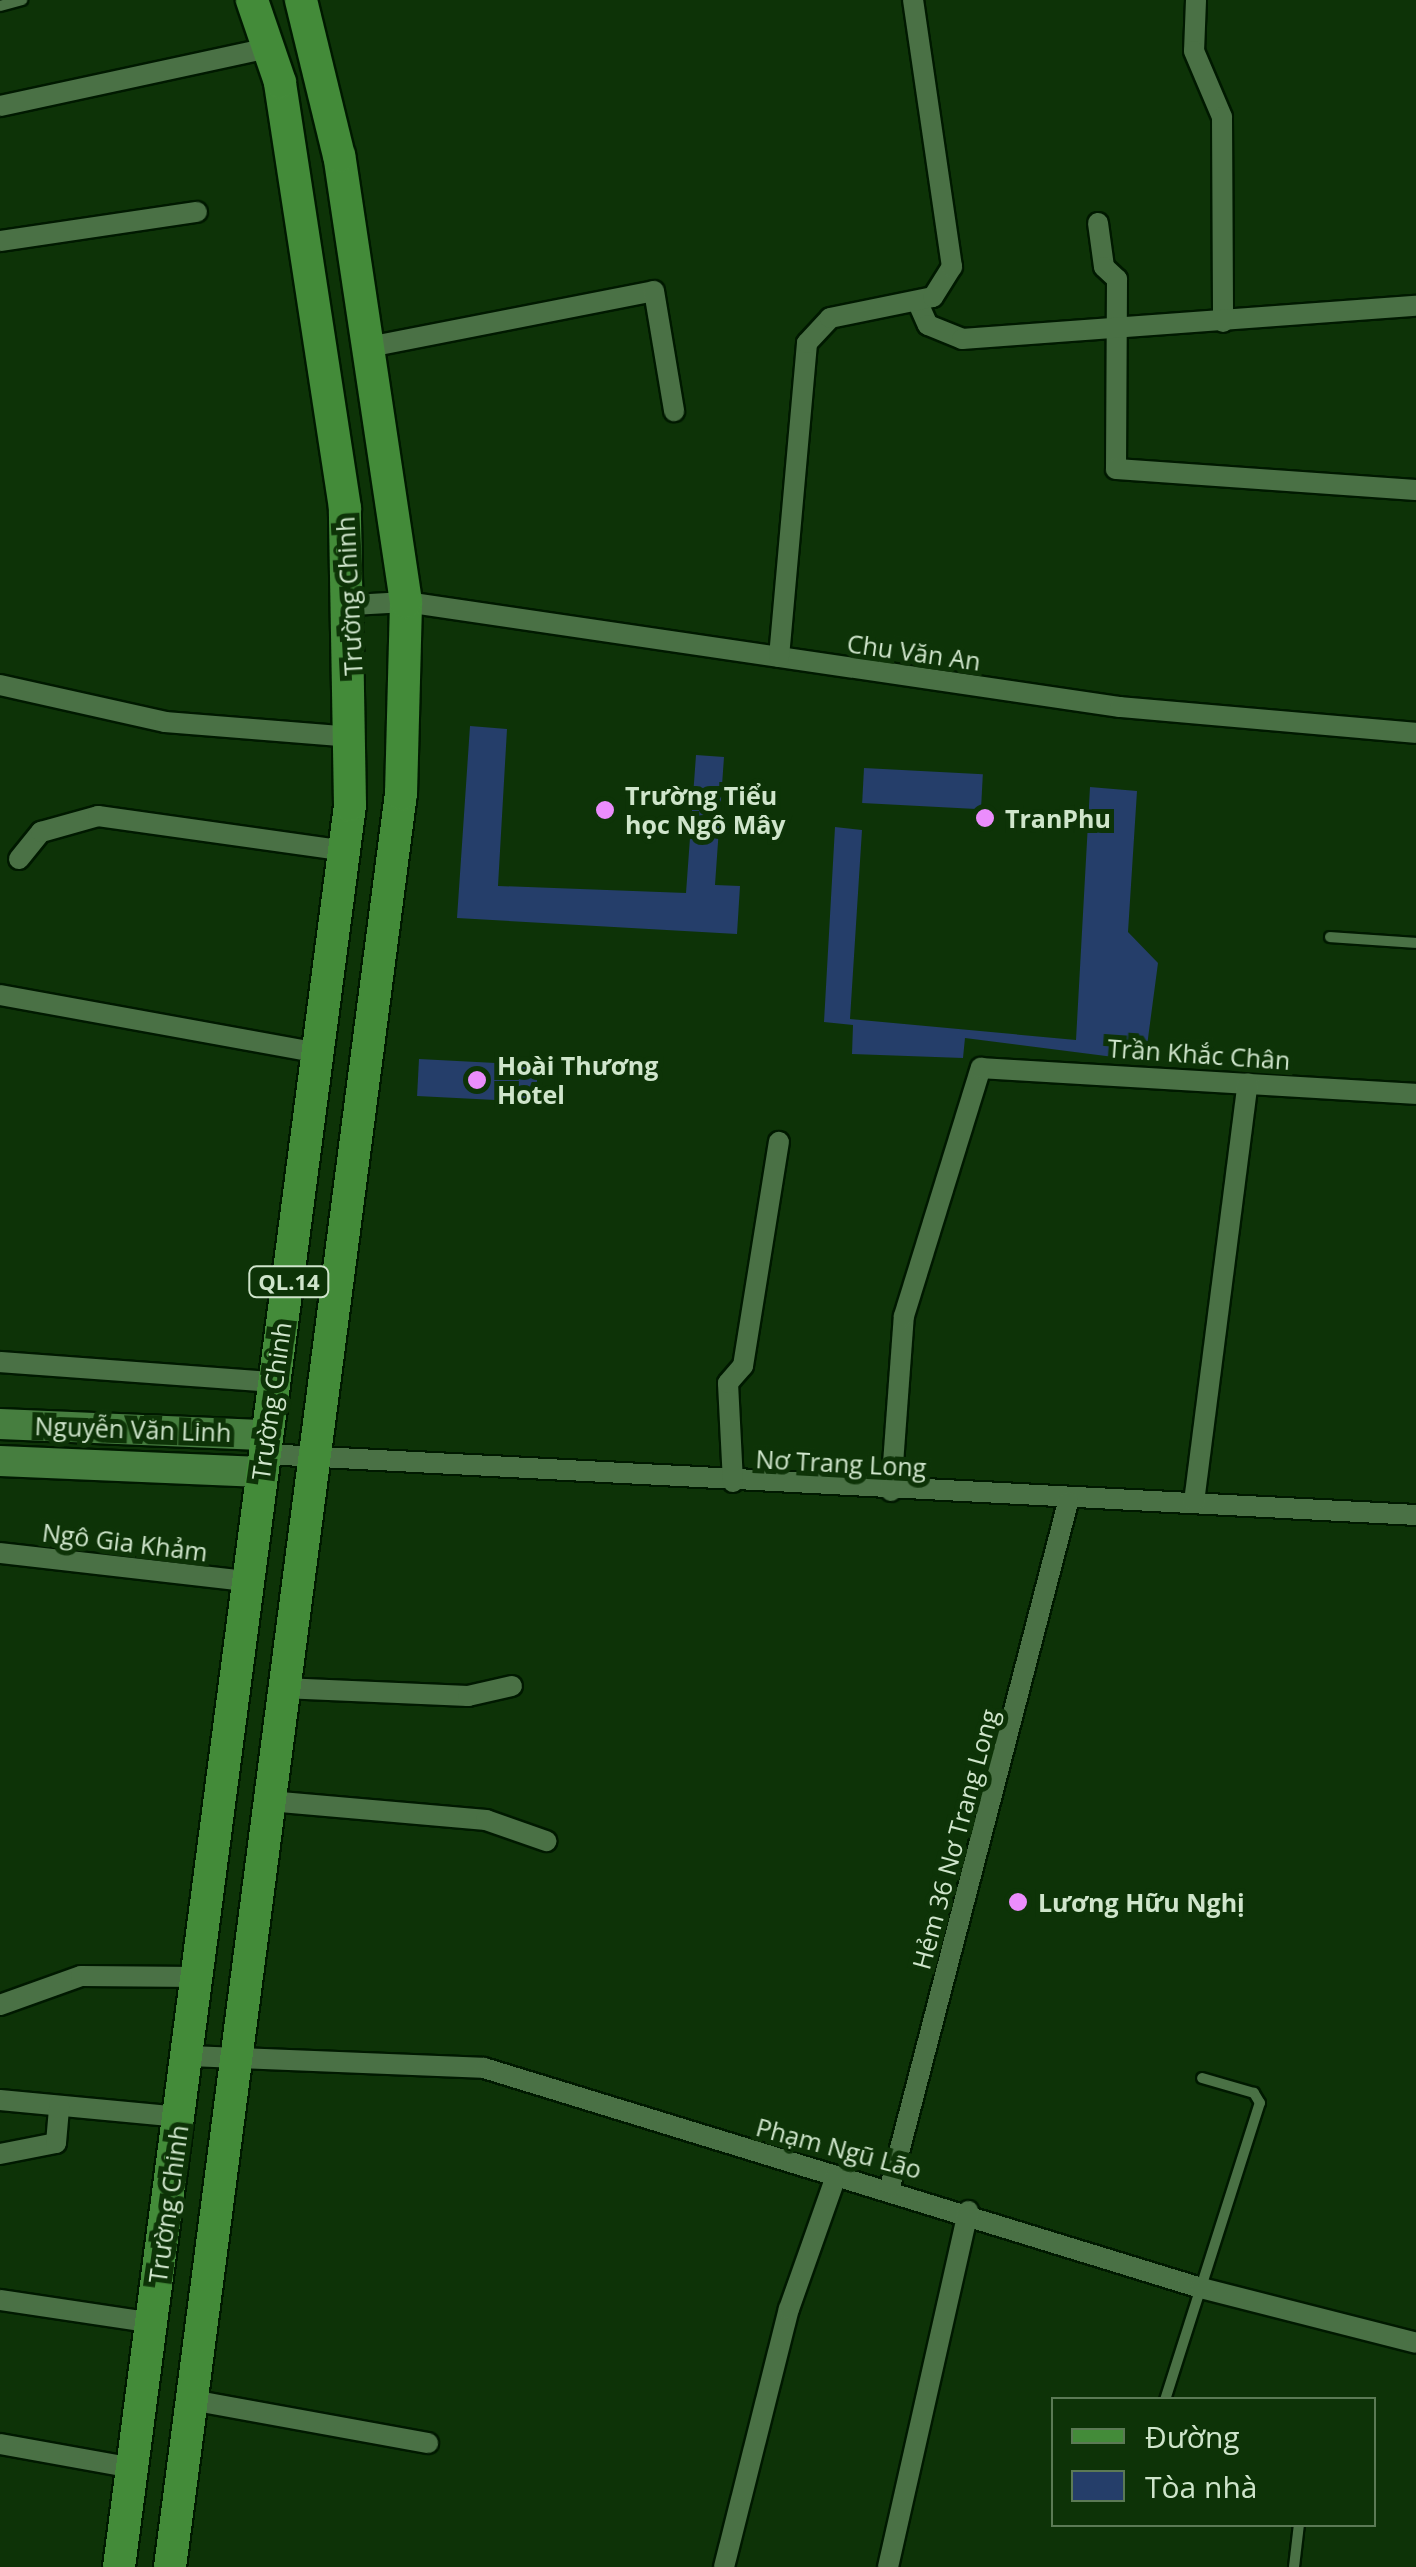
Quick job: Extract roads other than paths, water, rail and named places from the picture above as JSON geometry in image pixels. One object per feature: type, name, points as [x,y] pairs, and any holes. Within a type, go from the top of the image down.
[{"type":"main road","name":"Trường Chinh","points":[[119,2567],[198,1978],[244,1581],[346,852],[352,737],[352,605],[334,422],[268,48],[252,0]]},
{"type":"main road","name":"Trường Chinh","points":[[170,2567],[240,2060],[310,1456],[401,794],[406,602],[339,156],[301,0]]},
{"type":"street","points":[[779,658],[807,343],[830,318],[918,303],[942,290],[953,250],[913,0]]},
{"type":"street","points":[[1196,0],[1194,51],[1222,117],[1223,322]]},
{"type":"street","points":[[0,106],[268,48]]},
{"type":"street","points":[[0,241],[197,212]]},
{"type":"street","points":[[1098,222],[1104,267],[1117,280],[1116,469],[1416,490]]},
{"type":"street","points":[[369,347],[654,290],[674,411]]},
{"type":"street","points":[[918,303],[928,325],[962,339],[1416,306]]},
{"type":"street","name":"Chu Văn An","points":[[352,605],[406,602],[1120,707],[1416,733]]},
{"type":"street","points":[[0,685],[165,722],[352,737]]},
{"type":"street","points":[[20,859],[41,832],[98,816],[346,852]]},
{"type":"street","points":[[0,995],[319,1054]]},
{"type":"street","name":"Trần Khắc Chân","points":[[890,1491],[906,1304],[980,1068],[1416,1094]]},
{"type":"street","points":[[1194,1502],[1248,1083]]},
{"type":"street","points":[[733,1482],[728,1383],[743,1366],[778,1142]]},
{"type":"street","points":[[0,1362],[274,1382]]},
{"type":"street","name":"Nguyễn Văn Linh","points":[[0,1424],[264,1454]]},
{"type":"street","name":"Nơ Trang Long","points":[[264,1454],[1068,1502],[1194,1502],[1416,1514]]},
{"type":"street","name":"Nguyễn Văn Linh","points":[[0,1461],[264,1454]]},
{"type":"street","name":"Hẻm 36 Nơ Trang Long","points":[[890,2187],[1068,1502]]},
{"type":"street","name":"Ngô Gia Khảm","points":[[0,1553],[244,1581]]},
{"type":"street","points":[[282,1688],[468,1696],[512,1686]]},
{"type":"street","points":[[269,1801],[486,1820],[546,1841]]},
{"type":"street","points":[[0,2005],[81,1976],[198,1978]]},
{"type":"street","name":"Phạm Ngũ Lão","points":[[186,2056],[484,2068],[836,2176],[890,2187],[1201,2288],[1416,2343]]},
{"type":"street","points":[[0,2100],[180,2117]]},
{"type":"street","points":[[0,2154],[56,2143],[58,2106]]},
{"type":"street","points":[[724,2567],[789,2308],[836,2176]]},
{"type":"street","points":[[888,2567],[968,2211]]},
{"type":"street","points":[[0,2300],[152,2323]]},
{"type":"street","points":[[191,2400],[428,2443]]},
{"type":"street","points":[[0,2444],[134,2468]]},
{"type":"lane","points":[[0,6],[22,0]]},
{"type":"lane","points":[[1330,937],[1416,943]]},
{"type":"lane","points":[[1165,2397],[1260,2103],[1254,2093],[1202,2078]]},
{"type":"lane","points":[[1294,2567],[1299,2527]]},
{"type":"place","name":"Trường Tiểu học Ngô Mây","points":[[605,810]]},
{"type":"place","name":"TranPhu","points":[[985,818]]},
{"type":"place","name":"Hoài Thương Hotel","points":[[477,1080]]},
{"type":"place","name":"Lương Hữu Nghị","points":[[1018,1902]]}]
